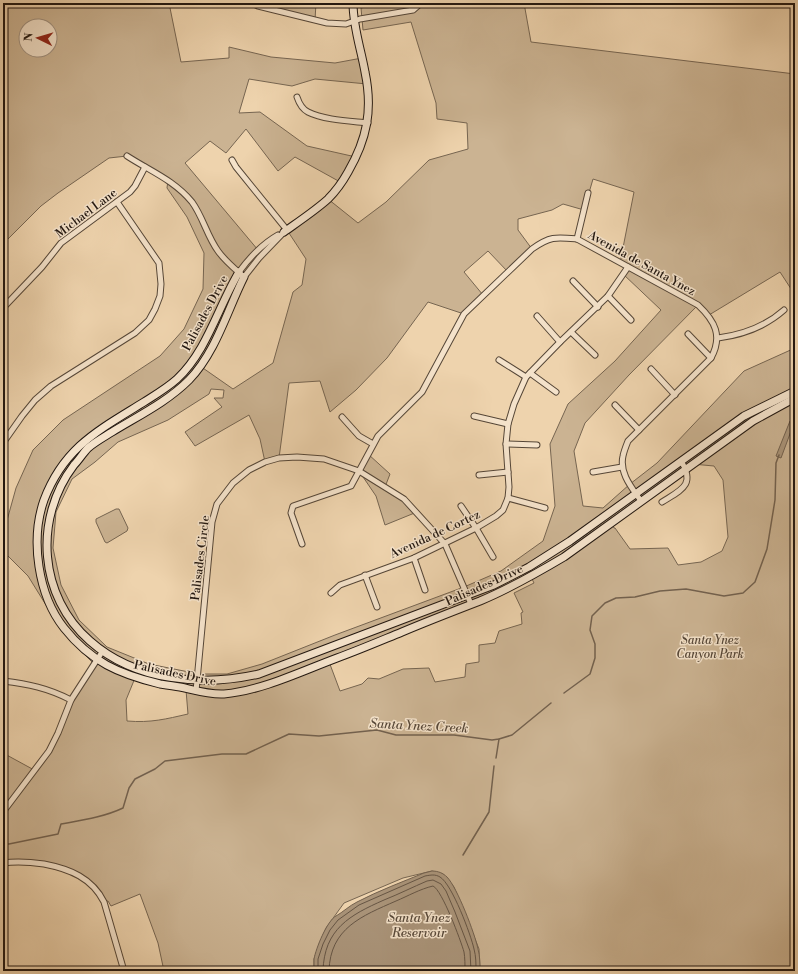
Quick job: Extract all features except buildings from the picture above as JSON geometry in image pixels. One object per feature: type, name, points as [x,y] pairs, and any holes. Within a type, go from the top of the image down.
[{"type":"street","points":[[252,3],[258,6],[327,23],[346,24],[360,19],[412,10],[422,3]]},
{"type":"street","name":"Palisades Drive","points":[[353,3],[354,22],[366,73],[368,123],[360,150],[342,183],[328,199],[258,249],[188,367],[166,387],[92,434],[79,445],[55,476],[44,499],[40,512],[38,552],[44,589],[53,611],[65,629],[79,645],[98,660],[120,673],[163,685],[221,694],[251,690],[372,645],[471,604],[534,575],[564,557],[753,421],[795,398]]},
{"type":"street","points":[[297,97],[303,109],[318,116],[368,123]]},
{"type":"street","points":[[127,156],[168,180],[191,202],[199,212],[218,250],[232,268],[242,275]]},
{"type":"street","points":[[232,160],[236,168],[285,231]]},
{"type":"street","name":"Michael Lane","points":[[3,308],[42,267],[61,243],[95,219],[109,206],[117,202],[136,186],[145,166]]},
{"type":"street","points":[[577,239],[588,193]]},
{"type":"street","points":[[3,443],[35,400],[51,386],[135,333],[149,320],[156,309],[160,296],[161,284],[159,263],[117,202]]},
{"type":"street","name":"Avenida de Santa Ynez","points":[[302,544],[291,513],[292,506],[351,486],[378,436],[422,392],[464,314],[532,248],[544,240],[557,237],[577,239],[698,305],[709,315],[718,338]]},
{"type":"street","points":[[545,508],[508,498],[509,487],[506,444],[508,424],[514,404],[528,375],[560,342],[598,307],[608,296],[628,267]]},
{"type":"street","name":"Palisades Drive","points":[[242,275],[207,357],[190,380],[169,397],[89,448],[68,474],[57,495],[47,532],[47,561],[49,574],[55,592],[68,616],[81,633],[102,652],[114,659],[137,669],[169,677],[197,680],[225,680],[259,674],[494,585],[529,567],[570,541],[744,416],[795,391]]},
{"type":"street","points":[[573,281],[598,307]]},
{"type":"street","points":[[608,296],[631,320]]},
{"type":"street","points":[[641,501],[625,476],[622,467],[623,456],[628,441],[711,358],[716,349],[718,338],[737,335],[775,318],[784,310]]},
{"type":"street","points":[[537,316],[560,342]]},
{"type":"street","points":[[571,332],[595,355]]},
{"type":"street","points":[[688,334],[711,358]]},
{"type":"street","points":[[499,360],[556,392]]},
{"type":"street","points":[[651,369],[675,395]]},
{"type":"street","points":[[615,405],[639,430]]},
{"type":"street","points":[[474,416],[508,424]]},
{"type":"street","points":[[342,417],[359,436],[373,444]]},
{"type":"street","points":[[506,444],[536,445]]},
{"type":"street","name":"Palisades Circle","points":[[196,691],[212,522],[217,504],[233,483],[249,470],[265,462],[279,458],[297,457],[324,459],[359,471],[404,499],[445,544],[471,604]]},
{"type":"street","points":[[662,502],[684,488],[687,483],[686,469],[680,462]]},
{"type":"street","points":[[593,472],[622,467]]},
{"type":"street","points":[[478,475],[508,472]]},
{"type":"street","name":"Avenida de Cortez","points":[[331,593],[340,585],[414,558],[476,528],[503,510],[508,498]]},
{"type":"street","points":[[461,506],[493,557]]},
{"type":"street","points":[[414,558],[425,590]]},
{"type":"street","points":[[529,567],[534,575]]},
{"type":"street","points":[[365,575],[377,607]]},
{"type":"street","points":[[3,812],[49,751],[71,700],[102,652]]},
{"type":"street","points":[[3,681],[29,684],[47,689],[71,700]]},
{"type":"street","points":[[3,863],[22,862],[57,866],[75,873],[94,886],[100,893],[106,908],[124,971]]},
{"type":"green space","name":"Santa Ynez Canyon Park","points":[[3,3],[169,3],[181,62],[229,58],[229,47],[271,57],[335,63],[362,58],[367,84],[315,79],[292,86],[249,79],[239,113],[260,112],[307,146],[356,157],[342,183],[295,157],[278,171],[246,129],[226,153],[210,141],[185,163],[258,250],[240,272],[244,277],[200,366],[233,389],[273,363],[293,292],[302,285],[306,259],[287,230],[328,199],[358,223],[386,202],[429,160],[468,149],[467,123],[437,119],[436,103],[411,22],[363,30],[361,8],[388,3],[524,3],[531,42],[795,74],[795,295],[780,272],[709,315],[698,305],[629,375],[585,423],[574,451],[583,506],[603,508],[657,463],[744,371],[795,348],[795,971],[480,971],[479,949],[454,887],[443,874],[432,871],[403,878],[344,903],[326,928],[314,959],[314,971],[164,971],[158,943],[140,894],[111,906],[108,901],[104,902],[99,894],[75,874],[38,865],[3,864],[3,753],[36,771],[72,701],[95,665],[64,634],[28,576],[6,554],[6,524],[16,488],[33,450],[63,420],[160,356],[184,329],[203,289],[204,253],[187,217],[167,188],[168,180],[127,156],[109,158],[41,206],[3,244]],"holes":[[[593,179],[634,192],[620,263],[628,267],[623,274],[661,310],[615,361],[568,404],[550,444],[555,506],[543,541],[501,571],[464,587],[262,664],[227,674],[199,674],[149,664],[107,647],[79,620],[61,585],[53,548],[56,512],[72,479],[118,442],[168,420],[209,394],[211,389],[224,390],[223,398],[214,398],[222,407],[185,432],[195,446],[249,415],[260,439],[265,462],[279,458],[289,383],[320,381],[330,412],[356,390],[387,358],[428,302],[464,314],[483,295],[464,272],[488,251],[508,272],[532,249],[518,230],[518,219],[552,210],[563,204],[584,210]],[[692,464],[714,466],[723,480],[728,537],[722,551],[701,562],[678,565],[668,548],[630,549],[611,522]],[[531,577],[534,583],[514,593],[523,612],[521,613],[522,624],[499,631],[495,643],[479,645],[479,662],[466,664],[465,677],[435,682],[429,668],[403,669],[379,679],[368,678],[362,684],[340,691],[328,659],[504,590]],[[135,678],[186,690],[188,714],[151,721],[127,721],[126,700]]]},
{"type":"green space","points":[[252,3],[316,3],[315,20]]},
{"type":"green space","points":[[368,454],[390,474],[385,487],[417,512],[385,525],[376,496],[359,471]]},
{"type":"green space","points":[[119,509],[128,528],[127,531],[107,543],[105,542],[96,519]]},
{"type":"water","points":[[790,421],[794,423],[781,458],[776,456]]},
{"type":"water","name":"Santa Ynez Reservoir","points":[[432,871],[444,874],[456,890],[470,922],[476,942],[479,954],[480,971],[314,971],[314,959],[317,948],[322,935],[333,919],[351,905],[365,898]]},
{"type":"waterway","name":"Santa Ynez Creek","points":[[564,693],[590,674],[595,658],[595,644],[590,630],[592,616],[605,603],[616,598],[635,597],[660,591],[686,589],[724,596],[743,593],[755,582],[767,549],[775,500],[776,463],[779,455]]},
{"type":"waterway","name":"Santa Ynez Creek","points":[[3,844],[58,834],[61,824],[101,816],[123,808],[129,788],[135,779],[155,769],[165,761],[222,754],[246,754],[289,734],[319,736],[377,730],[396,735],[454,735],[492,740],[499,739],[512,735],[551,703]]},
{"type":"waterway","points":[[496,758],[499,739]]},
{"type":"waterway","points":[[463,855],[489,812],[494,766]]}]
